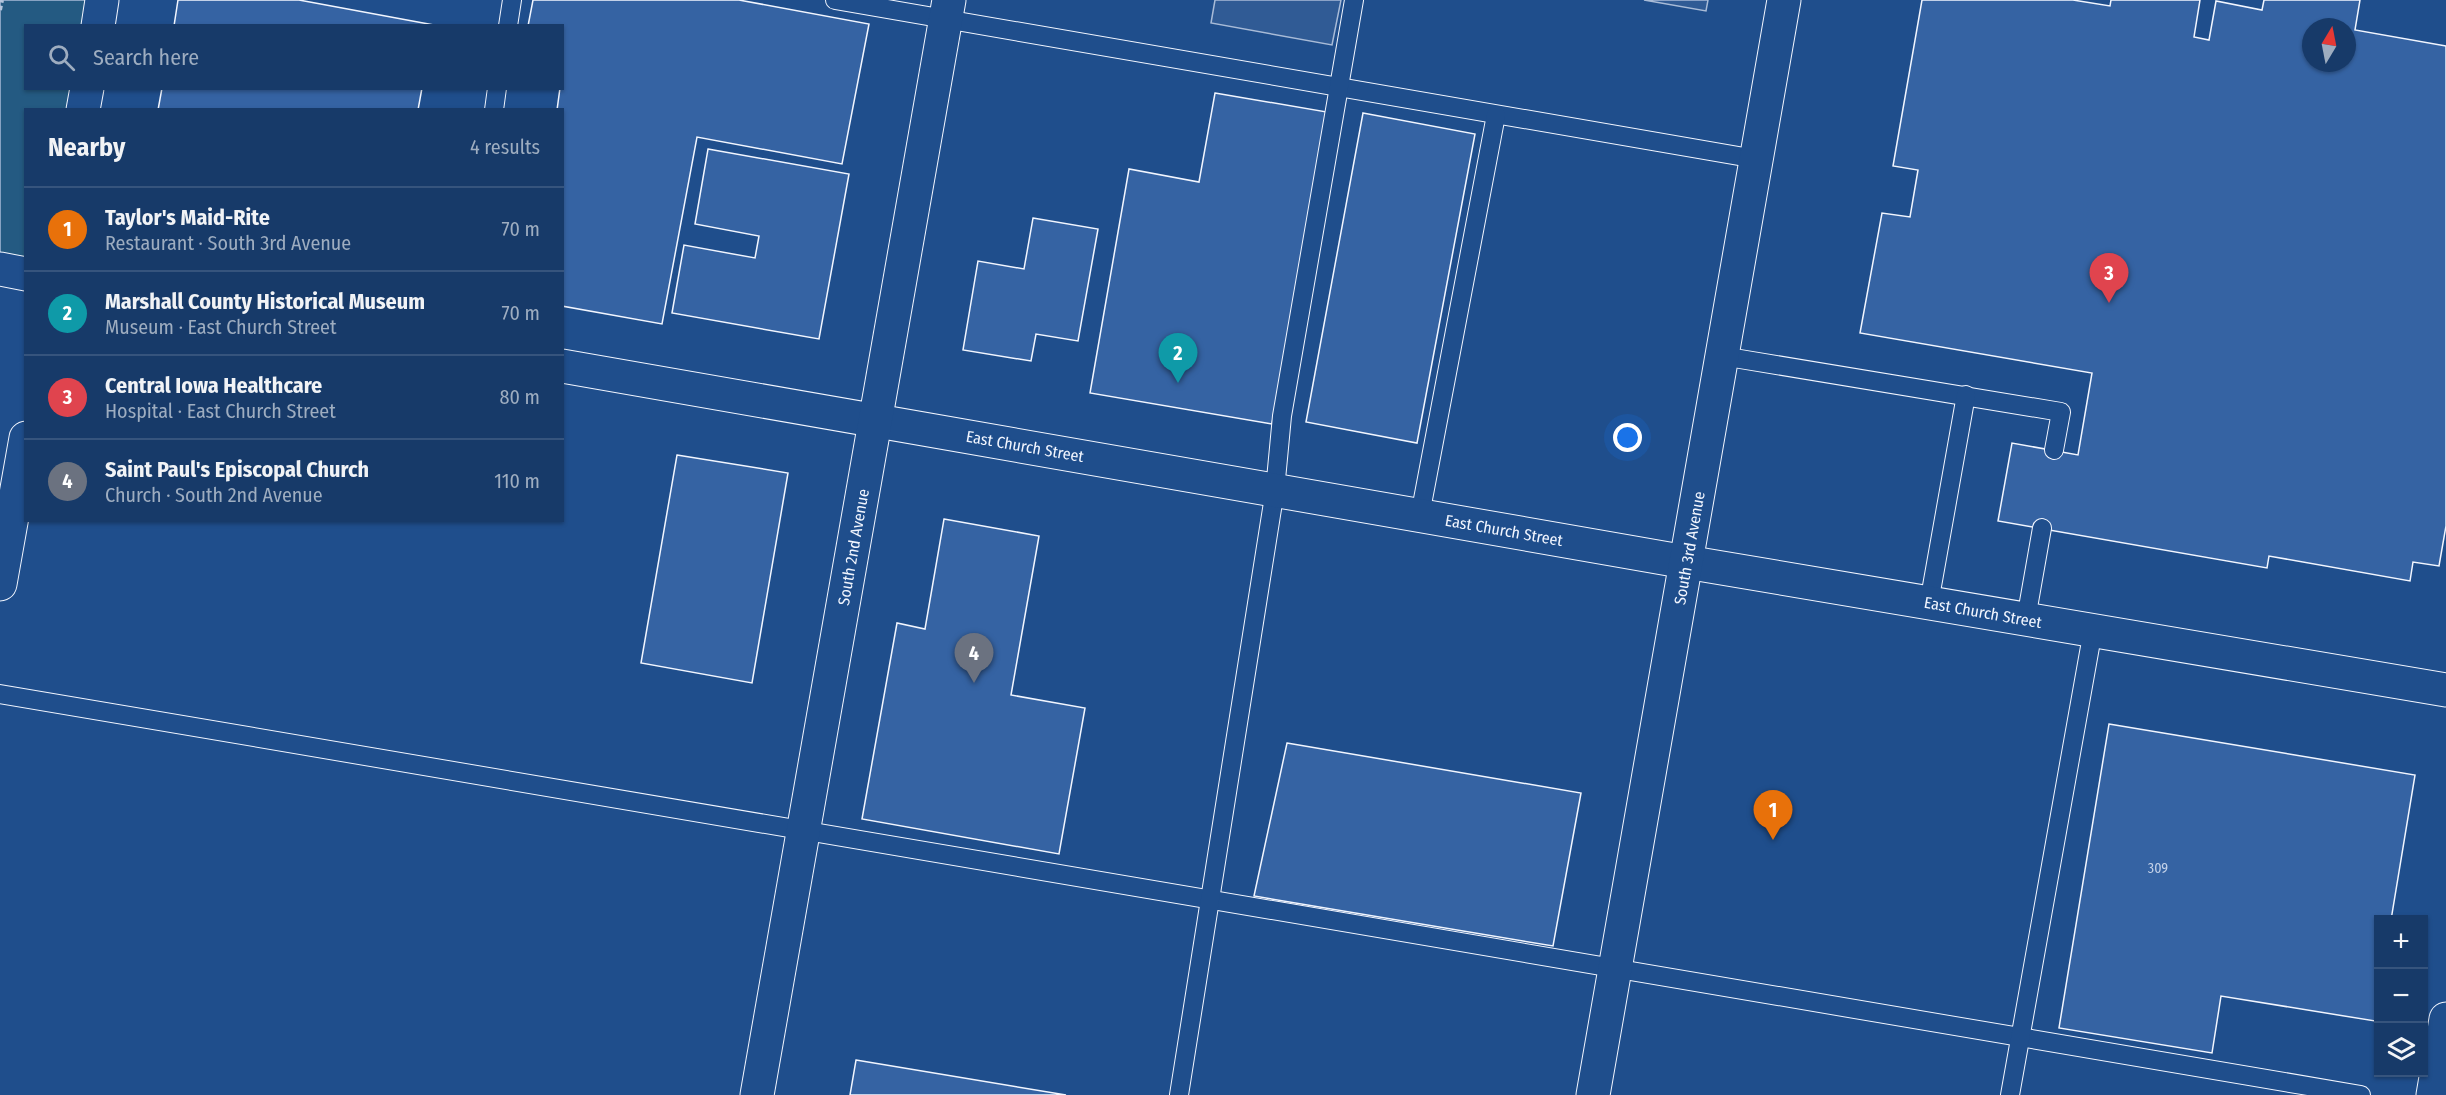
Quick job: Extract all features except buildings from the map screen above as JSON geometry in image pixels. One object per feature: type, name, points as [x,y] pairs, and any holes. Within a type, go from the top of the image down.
[{"type":"street","points":[[98,24],[102,0]]},
{"type":"street","name":"South 3rd Avenue","points":[[1593,1095],[1784,0]]},
{"type":"street","name":"South 2nd Avenue","points":[[757,1095],[947,10]]},
{"type":"street","points":[[83,108],[87,90]]},
{"type":"street","points":[[0,269],[24,274]]},
{"type":"street","name":"East Church Street","points":[[564,366],[1686,562],[2446,690]]},
{"type":"street","points":[[0,584],[24,449]]},
{"type":"street","points":[[2433,1095],[2446,1019]]},
{"type":"lane","points":[[508,24],[512,0]]},
{"type":"lane","points":[[835,0],[947,10],[1338,87],[1756,159]]},
{"type":"lane","points":[[1179,1095],[1275,490],[1282,416],[1354,0]]},
{"type":"lane","points":[[494,108],[497,90]]},
{"type":"lane","points":[[1420,515],[1496,115]]},
{"type":"lane","points":[[1722,356],[2061,412],[2054,450]]},
{"type":"lane","points":[[1929,603],[1966,395]]},
{"type":"lane","points":[[2026,619],[2042,528]]},
{"type":"lane","points":[[2010,1095],[2093,630]]},
{"type":"lane","points":[[0,693],[2361,1095]]},
{"type":"path","points":[[0,10],[2,0]]},
{"type":"shaded area","points":[[0,0],[102,0],[98,24],[24,24],[24,90],[87,90],[83,108],[24,108],[24,273],[0,269]]},
{"type":"shaded area","points":[[1215,0],[1341,0],[1332,45],[1211,23]]},
{"type":"shaded area","points":[[1644,0],[1708,0],[1706,11]]},
{"type":"place","name":"Central Iowa Healthcare","points":[[2109,303]]},
{"type":"place","name":"Marshall County Historical Museum","points":[[1178,383]]},
{"type":"place","name":"Saint Paul's Episcopal Church","points":[[974,683]]},
{"type":"place","name":"Taylor's Maid-Rite","points":[[1773,840]]}]
